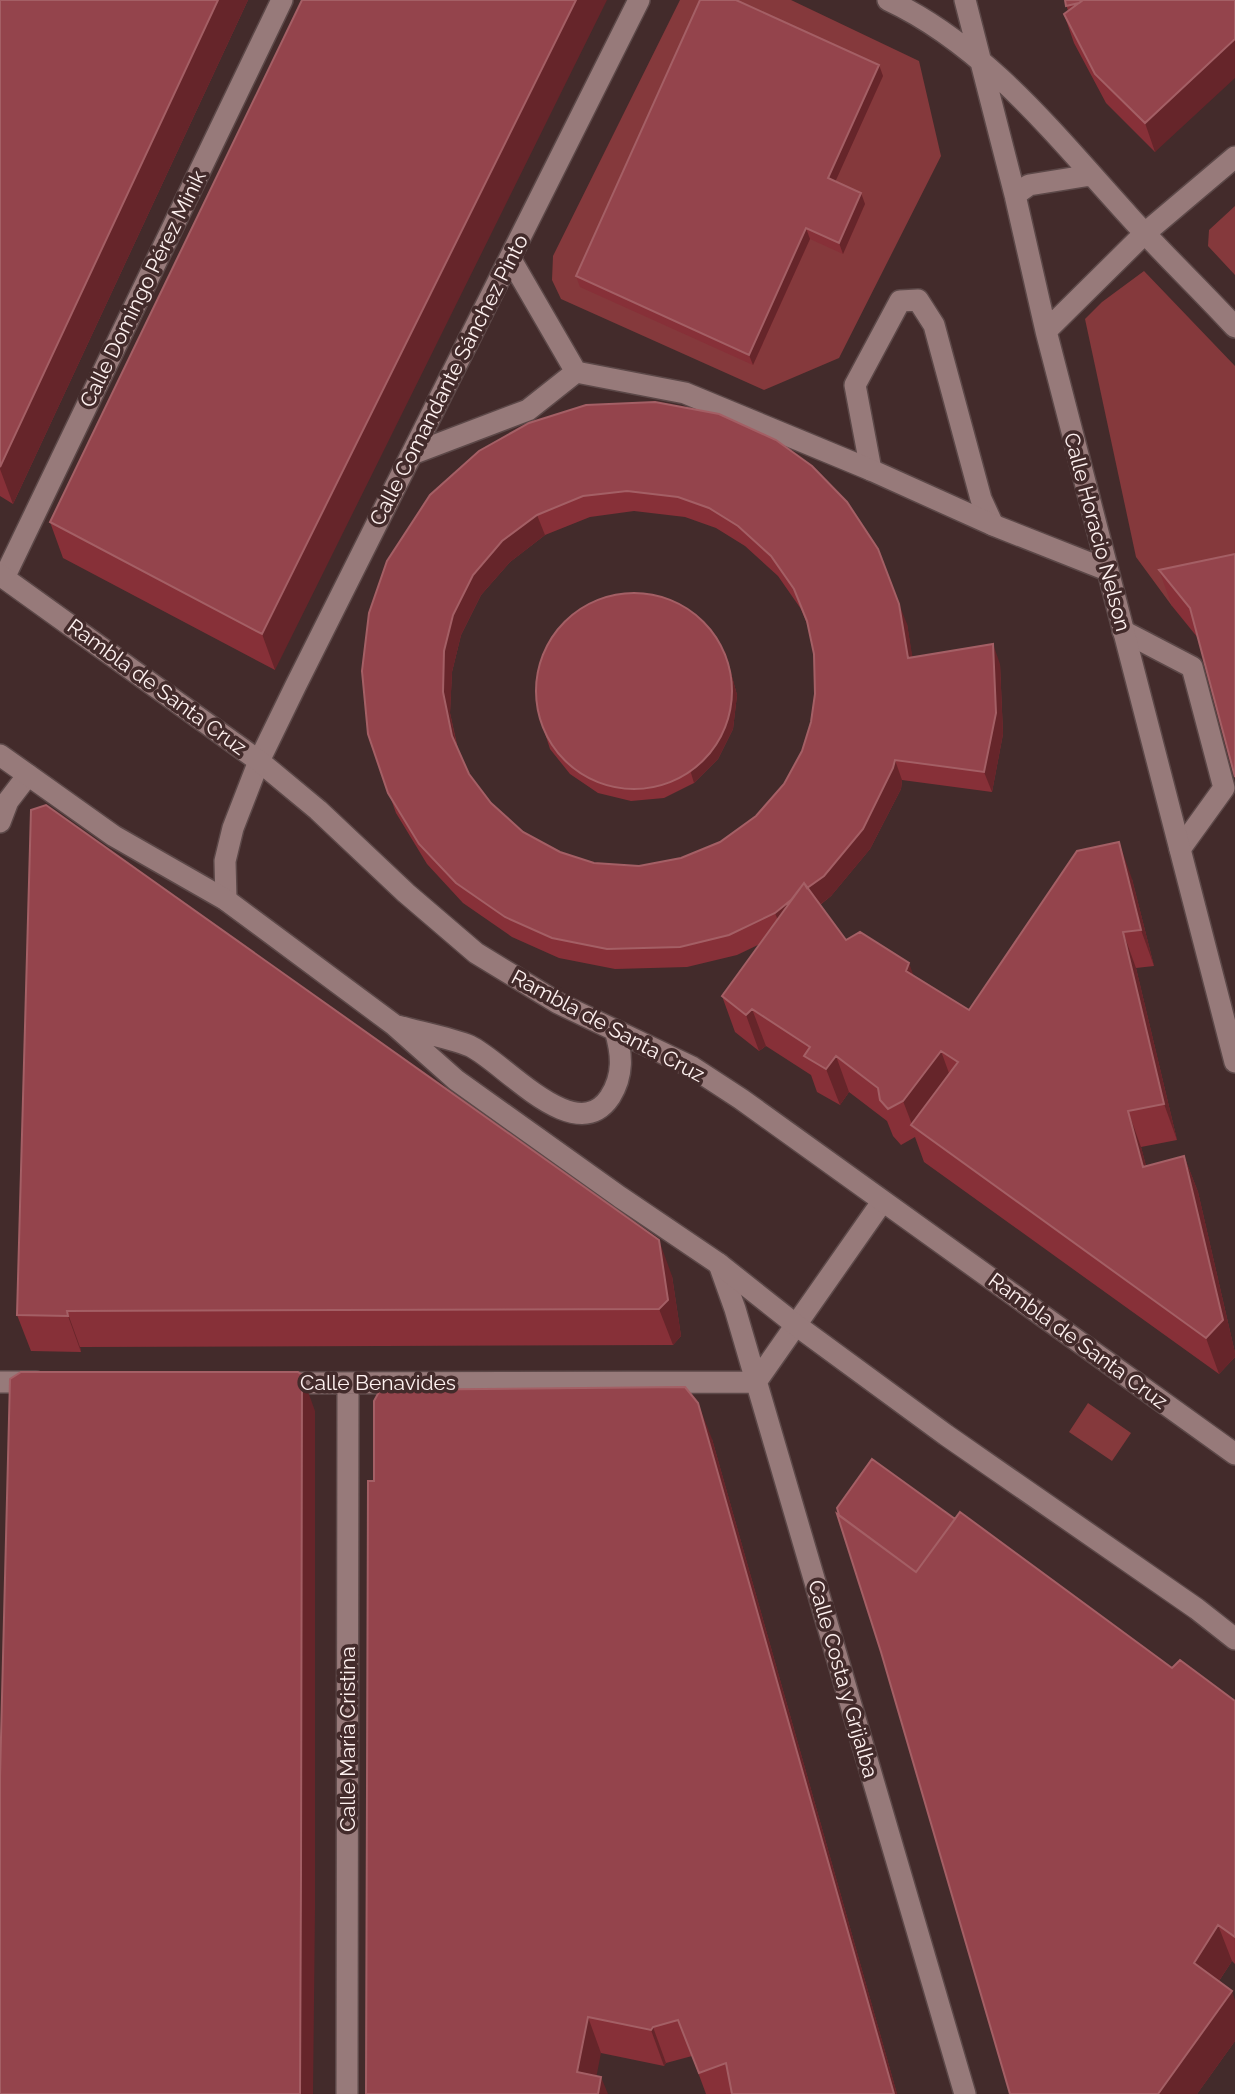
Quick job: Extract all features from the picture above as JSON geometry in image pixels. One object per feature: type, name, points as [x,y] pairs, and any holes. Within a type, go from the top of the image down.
[{"type":"street","name":"Calle Domingo Pérez Minik","points":[[2,576],[282,0]]},
{"type":"street","name":"Calle Comandante Sánchez Pinto","points":[[226,900],[225,861],[259,761],[639,0]]},
{"type":"street","points":[[888,0],[915,12],[980,59],[1235,327]]},
{"type":"street","name":"Calle Horacio Nelson","points":[[965,0],[1015,195],[1046,331],[1235,1062]]},
{"type":"street","points":[[1046,331],[1144,234],[1235,157]]},
{"type":"street","points":[[1015,195],[1029,185],[1091,175]]},
{"type":"street","points":[[510,258],[576,372]]},
{"type":"street","points":[[871,470],[855,385],[900,301],[918,300],[934,325],[981,499],[993,525]]},
{"type":"street","points":[[412,454],[527,410],[576,372],[685,393],[871,470],[993,525],[1107,570]]},
{"type":"street","name":"Rambla de Santa Cruz","points":[[2,576],[259,761],[318,810],[415,901],[476,953],[558,1003],[692,1067],[741,1099],[1234,1452]]},
{"type":"street","points":[[1123,631],[1192,667],[1221,774],[1224,788],[1180,849]]},
{"type":"street","points":[[0,755],[114,836],[226,900],[393,1024],[456,1080],[719,1264],[796,1325],[946,1435],[1197,1609],[1235,1639]]},
{"type":"street","points":[[0,822],[8,801],[28,775]]},
{"type":"street","points":[[393,1024],[471,1046],[552,1105],[571,1113],[589,1113],[609,1097],[621,1070],[621,1050],[615,1030]]},
{"type":"street","points":[[757,1382],[882,1202]]},
{"type":"street","name":"Calle Costa y Grijalba","points":[[719,1264],[757,1382],[965,2094]]},
{"type":"street","points":[[0,1382],[57,1382]]},
{"type":"street","name":"Calle Benavides","points":[[251,1383],[757,1382]]},
{"type":"street","name":"Calle María Cristina","points":[[347,2094],[348,1383]]},
{"type":"shaded area","points":[[680,0],[791,0],[919,61],[941,156],[839,358],[764,390],[561,299],[552,280],[553,256]]},
{"type":"shaded area","points":[[1235,206],[1235,275],[1208,246],[1209,230]]},
{"type":"shaded area","points":[[1144,271],[1235,366],[1235,593],[1172,606],[1136,557],[1085,319],[1102,302]]},
{"type":"shaded area","points":[[1088,1403],[1131,1433],[1112,1461],[1069,1432]]},
{"type":"building","points":[[0,0],[218,0],[0,467]]},
{"type":"building","points":[[302,0],[576,0],[262,634],[50,522]]},
{"type":"building","points":[[700,0],[736,0],[879,65],[828,178],[861,193],[839,243],[806,228],[749,355],[576,276]]},
{"type":"building","points":[[1065,0],[1083,0],[1066,6]]},
{"type":"building","points":[[1083,0],[1235,0],[1235,39],[1145,123],[1095,74],[1064,14]]},
{"type":"building","points":[[655,402],[719,414],[776,440],[812,466],[847,502],[878,549],[899,604],[908,658],[993,644],[996,713],[984,772],[895,760],[863,829],[824,876],[807,888],[804,883],[791,900],[775,913],[729,935],[680,947],[607,949],[552,938],[505,917],[456,883],[419,844],[388,793],[368,734],[362,671],[369,613],[387,561],[430,495],[479,451],[529,423],[586,405]],"holes":[[[627,491],[678,497],[709,508],[738,526],[771,556],[794,589],[807,621],[814,654],[815,694],[811,722],[802,751],[784,784],[756,816],[720,842],[681,858],[639,866],[594,863],[560,852],[523,832],[491,803],[469,774],[452,736],[443,692],[444,651],[453,615],[473,575],[502,541],[537,515],[583,496]]]},
{"type":"building","points":[[1235,554],[1235,777],[1190,608],[1159,570]]},
{"type":"building","points":[[634,593],[672,600],[704,621],[725,653],[732,691],[725,729],[704,761],[672,782],[634,789],[596,782],[564,761],[543,729],[536,691],[543,653],[564,621],[596,600]]},
{"type":"building","points":[[46,805],[659,1240],[668,1300],[659,1309],[67,1311],[68,1316],[17,1315],[31,810]]},
{"type":"building","points":[[1119,842],[1141,930],[1123,932],[1164,1104],[1128,1111],[1143,1167],[1184,1156],[1223,1320],[1206,1338],[911,1125],[958,1062],[941,1051],[903,1101],[888,1109],[880,1100],[878,1088],[836,1056],[826,1069],[804,1056],[810,1047],[752,1009],[746,1015],[722,996],[804,883],[846,940],[860,932],[909,963],[906,971],[969,1010],[1077,851]]},
{"type":"building","points":[[21,1372],[298,1372],[302,1375],[300,2094],[0,2094],[0,1777],[10,1379]]},
{"type":"building","points":[[685,1387],[698,1403],[894,2094],[732,2094],[726,2063],[699,2073],[678,2020],[653,2027],[651,2030],[588,2017],[577,2072],[601,2077],[598,2094],[366,2094],[368,1481],[374,1481],[374,1401],[380,1390]]},
{"type":"building","points":[[872,1459],[955,1519],[916,1572],[839,1515],[837,1508]]},
{"type":"building","points":[[960,1512],[1172,1668],[1180,1660],[1235,1701],[1235,1937],[1218,1925],[1194,1963],[1232,1991],[1158,2094],[1010,2094],[881,1652],[837,1514],[916,1572]]}]
